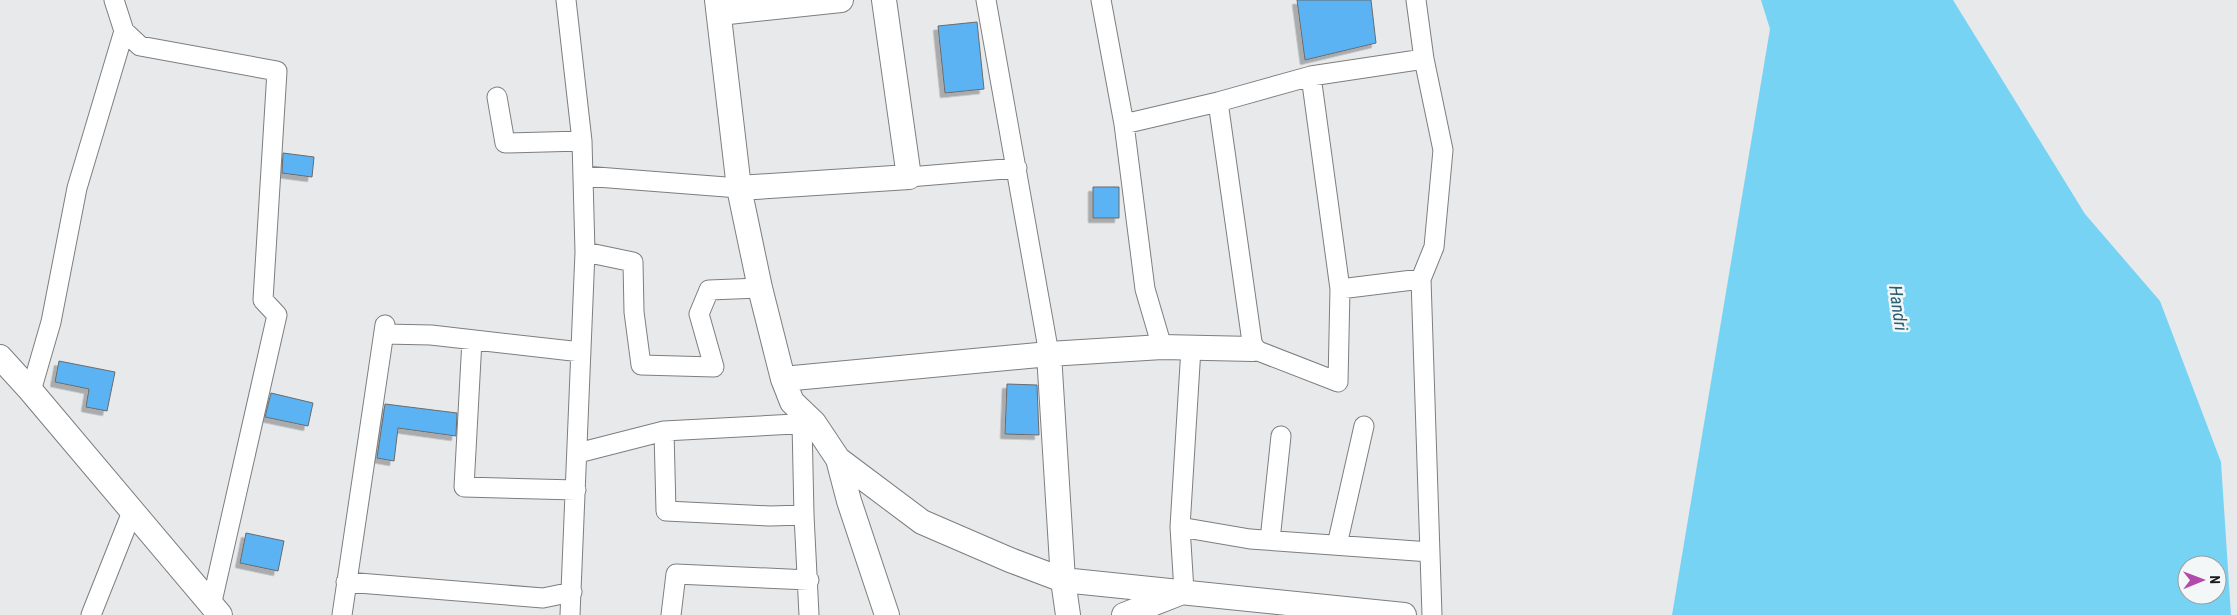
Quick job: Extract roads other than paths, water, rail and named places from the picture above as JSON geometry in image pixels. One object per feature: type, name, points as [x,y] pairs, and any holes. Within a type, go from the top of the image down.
[{"type":"street","points":[[114,0],[124,31],[140,46],[277,71],[263,300],[277,315],[216,611]]},
{"type":"street","points":[[566,0],[582,141],[585,252],[570,615]]},
{"type":"street","points":[[841,0],[718,7],[739,188],[760,288],[783,379],[792,402],[838,459],[922,522],[1010,560],[1063,580],[1404,615]]},
{"type":"street","points":[[884,0],[908,177]]},
{"type":"street","points":[[986,0],[1049,354],[1063,580],[1068,615]]},
{"type":"street","points":[[1101,0],[1124,124],[1145,289],[1162,347]]},
{"type":"street","points":[[1416,0],[1424,59],[1443,150],[1434,247],[1421,279],[1432,615]]},
{"type":"street","points":[[31,392],[51,322],[77,188],[124,31]]},
{"type":"street","points":[[1124,124],[1218,102],[1311,76],[1424,59]]},
{"type":"street","points":[[783,379],[1049,354],[1162,347],[1254,349],[1338,382],[1340,289],[1311,76]]},
{"type":"street","points":[[497,97],[505,143],[582,141]]},
{"type":"street","points":[[1218,102],[1254,349]]},
{"type":"street","points":[[584,176],[739,188],[1017,168]]},
{"type":"street","points":[[585,252],[633,262],[634,312],[641,365],[714,367],[699,314],[709,290],[760,288]]},
{"type":"street","points":[[1340,289],[1421,279]]},
{"type":"street","points":[[342,615],[385,329],[582,352]]},
{"type":"street","points":[[472,340],[464,487],[576,490]]},
{"type":"street","points":[[1184,591],[1180,527],[1191,348]]},
{"type":"street","points":[[0,357],[216,611]]},
{"type":"street","points":[[578,453],[664,431],[808,423]]},
{"type":"street","points":[[808,423],[804,515],[809,580],[809,615]]},
{"type":"street","points":[[1337,545],[1364,426]]},
{"type":"street","points":[[664,431],[666,511],[770,516],[804,515]]},
{"type":"street","points":[[1270,540],[1281,436]]},
{"type":"street","points":[[838,459],[849,501],[887,615]]},
{"type":"street","points":[[91,615],[132,512]]},
{"type":"street","points":[[1180,527],[1250,539],[1430,552]]},
{"type":"street","points":[[671,615],[676,574],[809,580]]},
{"type":"street","points":[[346,582],[543,598],[572,592]]},
{"type":"street","points":[[1124,615],[1147,610],[1184,591]]},
{"type":"water","name":"Handri","points":[[1761,0],[1953,0],[2085,214],[2160,301],[2221,462],[2231,615],[1672,615],[1770,29]]}]
